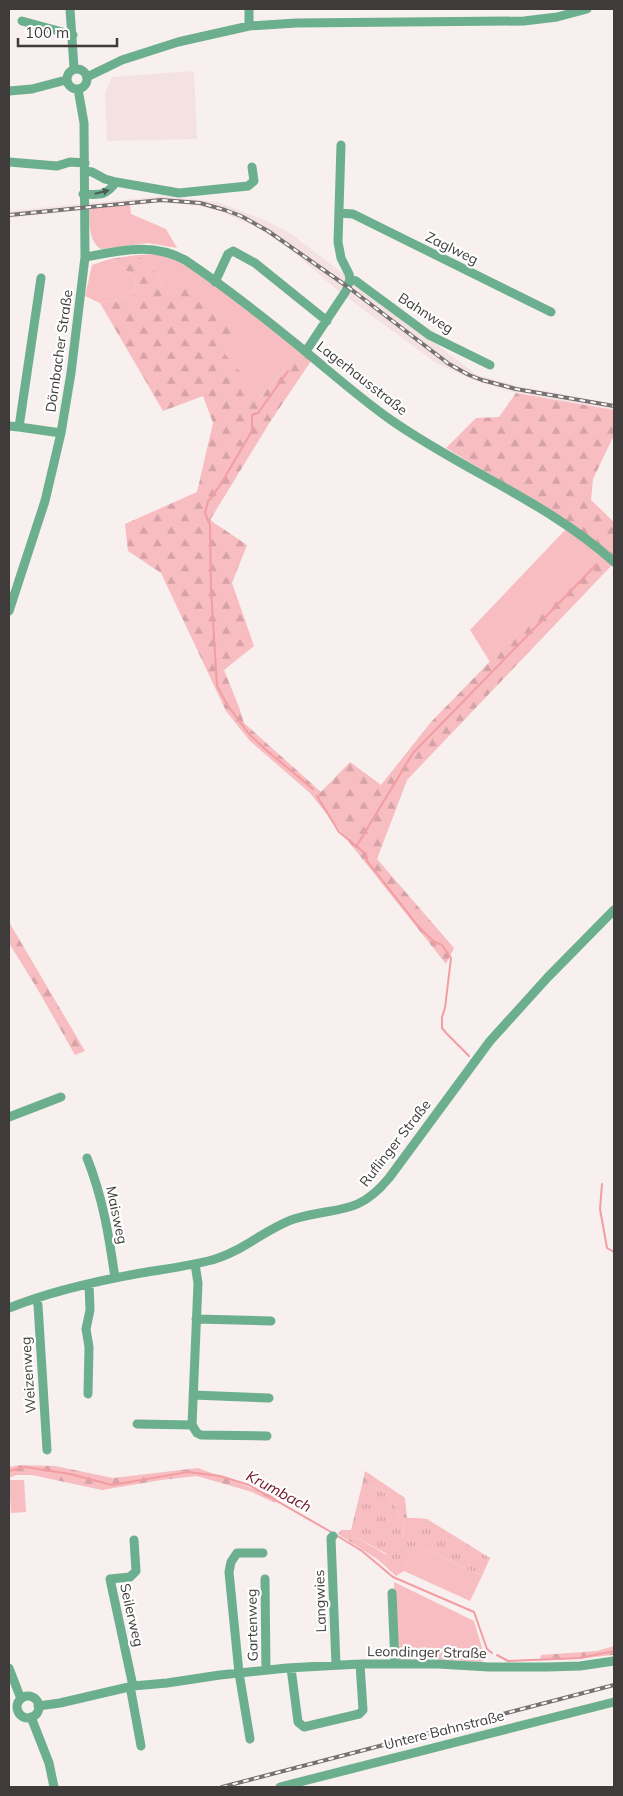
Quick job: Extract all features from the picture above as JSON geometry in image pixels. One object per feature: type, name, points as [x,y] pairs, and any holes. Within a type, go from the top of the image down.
[{"type":"street","points":[[70,9],[74,68]]},
{"type":"street","points":[[249,9],[249,26]]},
{"type":"street","points":[[74,68],[67,74],[66,80],[71,88],[78,89],[84,85],[87,76],[122,60],[178,42],[249,26],[306,23],[524,21],[557,17],[581,10]]},
{"type":"street","points":[[22,21],[73,36]]},
{"type":"street","points":[[74,68],[84,71],[87,76]]},
{"type":"street","points":[[9,91],[32,89],[66,80]]},
{"type":"street","name":"Dörnbacher Straße","points":[[9,611],[38,523],[61,432],[71,373],[85,257],[84,122],[78,89]]},
{"type":"street","points":[[306,352],[346,291],[350,278],[339,250],[341,145]]},
{"type":"street","points":[[9,162],[57,166],[70,162],[85,167],[108,180],[173,193],[248,186],[254,181],[252,168]]},
{"type":"street","points":[[84,194],[106,193],[116,182]]},
{"type":"street","name":"Zaglweg","points":[[339,212],[352,214],[551,312]]},
{"type":"street","name":"Lagerhausstraße","points":[[85,257],[133,250],[158,250],[185,260],[306,352],[351,390],[391,420],[442,453],[560,520],[589,540],[614,562]]},
{"type":"street","points":[[215,282],[228,254],[233,251],[255,263],[327,320]]},
{"type":"street","points":[[19,428],[41,278]]},
{"type":"street","name":"Bahnweg","points":[[350,278],[429,335],[490,365]]},
{"type":"street","points":[[9,426],[61,432]]},
{"type":"street","name":"Ruflinger Straße","points":[[9,1308],[36,1298],[89,1284],[222,1257],[286,1222],[305,1216],[352,1207],[373,1196],[389,1178],[490,1041],[555,970],[614,910]]},
{"type":"street","points":[[9,1117],[61,1097]]},
{"type":"street","name":"Maisweg","points":[[87,1158],[99,1189],[105,1214],[115,1278]]},
{"type":"street","points":[[195,1264],[198,1283],[192,1425],[198,1434],[201,1435],[267,1436]]},
{"type":"street","points":[[88,1394],[89,1348],[86,1329],[90,1310],[89,1284]]},
{"type":"street","name":"Weizenweg","points":[[36,1298],[48,1450]]},
{"type":"street","points":[[196,1319],[271,1321]]},
{"type":"street","points":[[193,1396],[269,1398]]},
{"type":"street","points":[[137,1424],[192,1425]]},
{"type":"street","name":"Langwies","points":[[333,1536],[331,1538],[336,1665]]},
{"type":"street","name":"Seilerweg","points":[[132,1686],[110,1579],[130,1577],[136,1571],[134,1540]]},
{"type":"street","points":[[250,1739],[239,1673],[231,1606],[229,1568],[237,1553],[263,1553]]},
{"type":"street","name":"Gartenweg","points":[[264,1579],[266,1670]]},
{"type":"street","points":[[392,1593],[394,1664]]},
{"type":"street","name":"Leondinger Straße","points":[[38,1706],[132,1686],[291,1668],[360,1664],[547,1667],[580,1666],[614,1661]]},
{"type":"street","points":[[291,1668],[298,1722],[304,1727],[359,1714],[363,1710],[360,1664]]},
{"type":"street","points":[[9,1668],[20,1699],[13,1712],[24,1717],[31,1717],[37,1712],[36,1700],[31,1697],[20,1699]]},
{"type":"street","points":[[132,1686],[141,1746]]},
{"type":"street","name":"Untere Bahnstraße","points":[[280,1787],[614,1702]]},
{"type":"street","points":[[31,1717],[49,1763],[54,1787]]},
{"type":"shaded area","points":[[194,71],[197,139],[107,141],[105,93],[112,77]]},
{"type":"shaded area","points":[[164,196],[218,202],[262,219],[290,233],[477,375],[517,386],[614,404],[614,410],[516,393],[476,381],[436,363],[337,290],[289,248],[256,227],[219,211],[199,206],[163,202],[9,218],[9,211]]},
{"type":"green space","points":[[130,205],[131,214],[166,229],[177,248],[148,243],[101,249],[97,246],[90,231],[89,209]]},
{"type":"green space","points":[[158,254],[177,261],[202,276],[299,352],[261,396],[223,353],[190,287],[163,287],[153,267],[137,255]]},
{"type":"green space","points":[[137,255],[153,267],[163,287],[190,287],[237,323],[224,353],[261,396],[299,352],[311,361],[270,422],[210,520],[247,545],[232,583],[254,646],[224,670],[244,723],[321,792],[350,762],[381,785],[431,722],[597,552],[612,565],[407,780],[377,859],[454,948],[446,964],[310,793],[250,741],[226,711],[161,573],[128,551],[125,524],[197,492],[213,423],[203,396],[163,411],[100,303],[133,296],[136,278],[110,259]]},
{"type":"green space","points":[[110,259],[136,278],[133,296],[100,303],[85,296],[92,265]]},
{"type":"green space","points":[[516,393],[614,410],[614,435],[593,479],[591,500],[614,522],[614,559],[566,520],[446,448],[476,418],[499,417]]},
{"type":"green space","points":[[567,528],[597,552],[490,662],[470,630]]},
{"type":"green space","points":[[9,922],[85,1051],[75,1055],[9,943]]},
{"type":"green space","points":[[21,1465],[55,1466],[113,1478],[198,1468],[276,1497],[275,1503],[252,1492],[197,1476],[102,1490],[32,1475],[16,1475],[9,1478],[9,1467]]},
{"type":"green space","points":[[365,1471],[405,1498],[407,1518],[399,1517],[394,1504],[386,1494],[363,1481]]},
{"type":"green space","points":[[9,1480],[24,1480],[26,1512],[11,1513]]},
{"type":"green space","points":[[363,1481],[391,1499],[399,1517],[404,1518],[403,1540],[417,1540],[417,1518],[427,1519],[490,1558],[482,1576],[416,1545],[404,1571],[396,1576],[384,1565],[387,1554],[352,1535],[351,1530]]},
{"type":"green space","points":[[404,1518],[417,1518],[418,1540],[403,1540]]},
{"type":"green space","points":[[341,1530],[351,1530],[352,1535],[387,1555],[384,1565],[338,1534]]},
{"type":"green space","points":[[416,1545],[482,1576],[470,1601],[404,1571]]},
{"type":"green space","points":[[394,1582],[474,1621],[485,1658],[482,1662],[434,1659],[396,1660]]},
{"type":"green space","points":[[614,1646],[614,1655],[540,1660],[541,1655],[597,1651]]},
{"type":"waterway","points":[[288,371],[258,413],[252,415],[252,431],[219,487],[208,501],[205,513],[210,525],[211,589],[217,686],[228,706],[249,734],[313,789]]},
{"type":"waterway","points":[[356,847],[413,753],[597,564]]},
{"type":"waterway","points":[[317,796],[339,832],[366,854],[367,861],[418,926],[433,941],[442,945],[451,958],[442,1028],[469,1056]]},
{"type":"waterway","points":[[602,1184],[600,1209],[607,1248],[614,1252]]},
{"type":"waterway","name":"Krumbach","points":[[9,1471],[25,1467],[70,1474],[112,1485],[188,1472],[220,1476],[249,1485],[362,1551],[393,1577],[474,1612],[487,1649],[492,1653]]},
{"type":"waterway","name":"Krumbach","points":[[497,1655],[508,1661],[580,1658],[614,1651]]},
{"type":"railway","points":[[9,215],[161,200],[200,203],[225,210],[241,216],[268,231],[348,287],[449,364],[469,375],[516,389],[614,406]]},
{"type":"railway","points":[[222,1787],[614,1685]]}]
